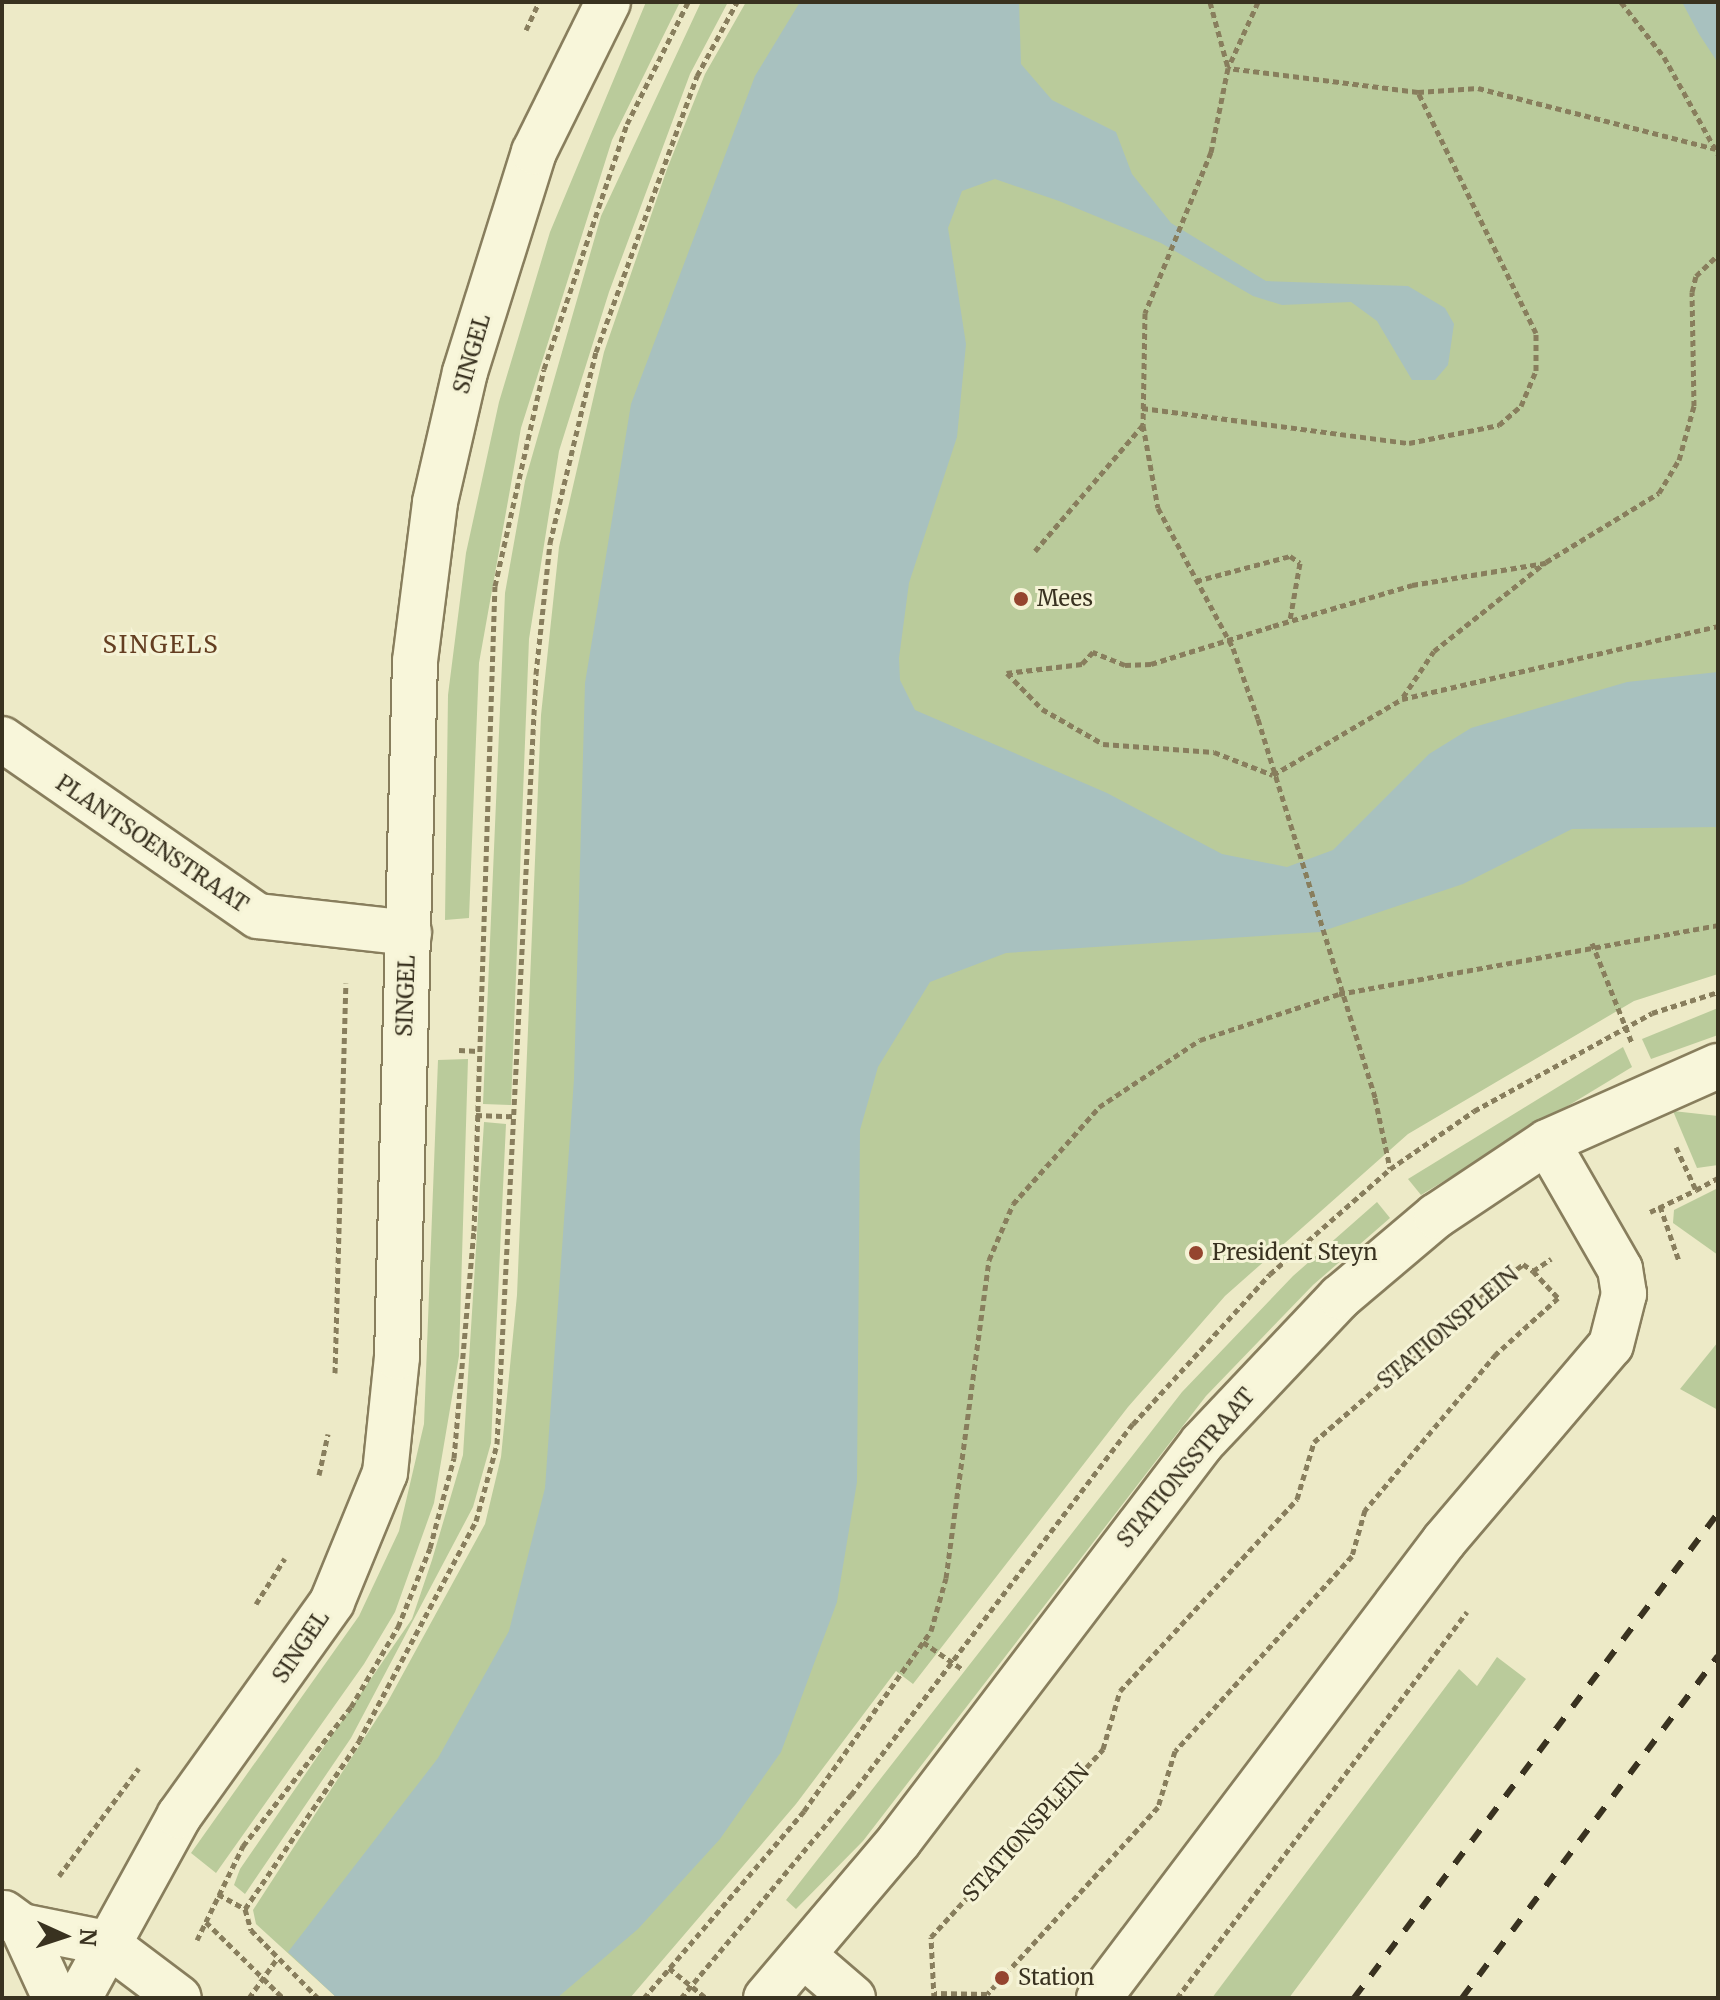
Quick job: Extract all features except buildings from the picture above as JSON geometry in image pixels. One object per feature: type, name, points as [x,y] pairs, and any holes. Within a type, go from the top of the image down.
[{"type":"street","name":"SINGEL","points":[[52,1993],[106,1943],[179,1816],[332,1602],[370,1522],[385,1473],[397,1357],[415,661],[435,502],[465,372],[534,152],[608,2]]},
{"type":"street","name":"PLANTSOENSTRAAT","points":[[2,739],[235,904],[285,923],[409,933]]},
{"type":"street","name":"STATIONSSTRAAT","points":[[766,1998],[965,1756],[1202,1443],[1340,1297],[1436,1216],[1547,1142],[1718,1066]]},
{"type":"street","points":[[1099,1998],[1444,1541],[1611,1345],[1624,1294],[1620,1269],[1547,1142]]},
{"type":"street","points":[[12,1919],[106,1943],[179,1998]]},
{"type":"street","points":[[12,1919],[52,1993]]},
{"type":"street","points":[[803,1955],[853,1998]]},
{"type":"path","points":[[521,42],[539,2]]},
{"type":"path","points":[[245,1909],[218,1894],[243,1846],[351,1707],[398,1627],[430,1548],[454,1458],[466,1360],[495,586],[544,369],[627,124],[688,2]]},
{"type":"path","points":[[318,1998],[276,1959],[248,1925],[245,1909],[359,1741],[476,1521],[497,1444],[536,674],[568,449],[697,76],[737,2]]},
{"type":"path","points":[[1210,2],[1228,68]]},
{"type":"path","points":[[1258,2],[1228,68],[1211,152],[1164,259],[1145,313],[1143,425],[1158,508],[1233,648],[1339,994],[1375,1098],[1390,1169]]},
{"type":"path","points":[[1621,2],[1664,57],[1716,152]]},
{"type":"path","points":[[1228,68],[1418,92],[1478,88],[1716,152]]},
{"type":"path","points":[[1142,408],[1409,443],[1499,425],[1521,406],[1536,371],[1536,333],[1418,92]]},
{"type":"path","points":[[1402,699],[1434,651],[1546,562],[1659,493],[1679,460],[1694,406],[1692,292],[1696,276],[1718,255]]},
{"type":"path","points":[[1035,551],[1143,425]]},
{"type":"path","points":[[1196,581],[1290,556],[1300,563],[1290,620]]},
{"type":"path","points":[[1273,775],[1214,752],[1103,744],[1042,709],[1007,673],[1082,664],[1093,652],[1125,665],[1151,664],[1412,585],[1546,562]]},
{"type":"path","points":[[1273,775],[1402,699],[1718,626]]},
{"type":"path","points":[[644,1998],[804,1811],[931,1631],[946,1578],[989,1260],[1013,1204],[1099,1107],[1200,1040],[1339,994],[1718,925]]},
{"type":"path","points":[[334,1381],[347,927]]},
{"type":"path","points":[[476,1115],[514,1116]]},
{"type":"path","name":"STATIONSPLEIN","points":[[1523,1264],[1533,1271],[1558,1298],[1496,1354],[1365,1510],[1352,1556],[1175,1751],[1158,1807],[987,1994],[935,1995],[931,1937],[1103,1749],[1120,1691],[1297,1499],[1314,1442],[1493,1287],[1523,1264]]},
{"type":"path","points":[[315,1487],[329,1430]]},
{"type":"path","points":[[253,1608],[289,1550]]},
{"type":"path","points":[[12,1919],[150,1753]]},
{"type":"path","points":[[206,1922],[283,1998]]},
{"type":"path","points":[[249,1998],[276,1959]]},
{"type":"path","points":[[669,1968],[706,1998]]},
{"type":"green space","points":[[646,2],[680,2],[612,140],[521,428],[479,663],[469,918],[445,920],[448,695],[466,553],[499,402],[550,232]]},
{"type":"green space","points":[[701,2],[728,2],[690,74],[609,292],[559,451],[529,639],[511,1105],[483,1104],[505,593],[525,481],[601,216]]},
{"type":"green space","points":[[746,2],[1718,2],[1718,974],[1634,1001],[1408,1134],[1225,1296],[1128,1407],[913,1684],[896,1671],[796,1804],[630,1998],[337,1998],[256,1924],[253,1910],[387,1703],[485,1524],[501,1457],[517,1295],[541,715],[559,547],[604,352],[667,169],[705,74]]},
{"type":"green space","points":[[1718,1008],[1718,1035],[1651,1059],[1642,1039]]},
{"type":"green space","points":[[1623,1047],[1632,1067],[1421,1195],[1408,1179]]},
{"type":"green space","points":[[468,1059],[459,1356],[434,1503],[395,1612],[364,1664],[216,1873],[191,1853],[359,1616],[399,1531],[424,1424],[438,1060]]},
{"type":"green space","points":[[1673,1111],[1718,1116],[1718,1165],[1697,1168]]},
{"type":"green space","points":[[484,1122],[506,1124],[491,1443],[473,1507],[351,1738],[245,1894],[234,1885],[240,1869],[412,1619],[432,1560],[463,1455]]},
{"type":"green space","points":[[1718,1188],[1718,1255],[1673,1223],[1674,1210]]},
{"type":"green space","points":[[1377,1202],[1390,1218],[1313,1285],[1206,1396],[863,1841],[796,1909],[786,1900],[1182,1392],[1293,1276]]},
{"type":"green space","points":[[1718,1342],[1718,1410],[1680,1389]]},
{"type":"green space","points":[[1497,1657],[1526,1679],[1289,1998],[1212,1998],[1459,1669],[1477,1686]]},
{"type":"water","points":[[800,2],[1019,2],[1021,64],[1052,100],[1116,132],[1132,174],[1171,223],[1266,281],[1408,286],[1445,308],[1454,324],[1448,365],[1435,380],[1412,380],[1377,321],[1351,302],[1282,305],[1253,296],[1161,243],[1059,201],[995,179],[962,191],[948,228],[966,344],[957,437],[909,583],[899,658],[900,680],[915,710],[1107,793],[1222,854],[1287,867],[1333,850],[1429,754],[1471,728],[1627,682],[1718,672],[1718,827],[1572,829],[1463,884],[1320,932],[1006,953],[930,982],[878,1067],[860,1130],[857,1482],[837,1602],[781,1752],[720,1839],[638,1929],[557,1998],[337,1998],[288,1952],[438,1758],[509,1631],[545,1488],[574,1079],[585,683],[631,404],[755,76]]},
{"type":"water","points":[[1682,2],[1718,2],[1718,63],[1699,34]]},
{"type":"railway","points":[[1354,1998],[1718,1513]]},
{"type":"railway","points":[[1462,1998],[1718,1656]]},
{"type":"place","name":"Mees","points":[[1021,599]]},
{"type":"place","name":"President Steyn","points":[[1196,1253]]},
{"type":"place","name":"Station","points":[[1002,1978]]},
{"type":"district","name":"SINGELS","points":[[161,645]]}]
